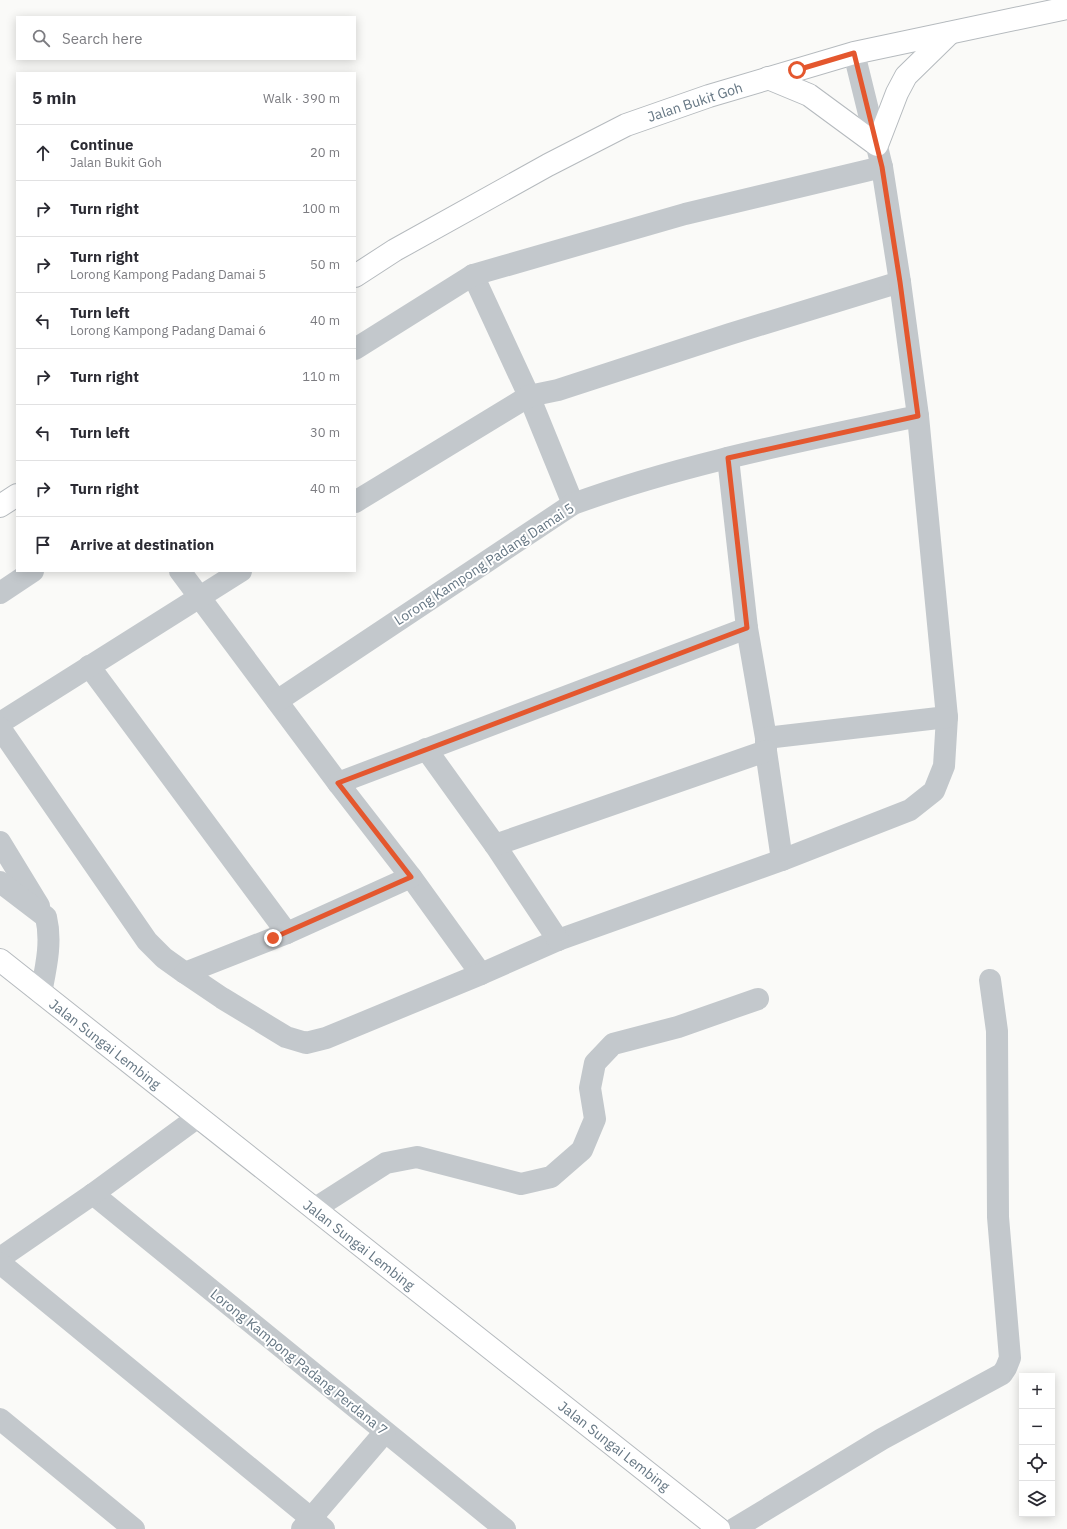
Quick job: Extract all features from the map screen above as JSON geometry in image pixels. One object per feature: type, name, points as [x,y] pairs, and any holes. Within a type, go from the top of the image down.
[{"type":"main road","name":"Jalan Bukit Goh","points":[[356,275],[402,246],[548,165],[626,125],[709,96],[854,53],[1067,8]]},
{"type":"main road","points":[[768,78],[809,95],[877,145],[897,93],[906,76],[950,33]]},
{"type":"main road","points":[[0,506],[16,496]]},
{"type":"main road","name":"Jalan Sungai Lembing","points":[[0,960],[719,1529]]},
{"type":"street","points":[[0,728],[147,941],[164,958],[185,974],[222,998],[286,1037],[306,1043],[326,1038],[481,974],[558,940],[782,860],[910,810],[934,791],[944,766],[947,717],[918,416],[900,282],[882,167],[854,53]]},
{"type":"street","points":[[356,348],[473,275],[685,214],[882,167]]},
{"type":"street","points":[[473,275],[529,396],[573,504]]},
{"type":"street","points":[[356,501],[529,396],[558,390],[730,334],[900,282]]},
{"type":"street","name":"Lorong Kampong Padang Damai 5","points":[[277,701],[573,504],[609,491],[728,458],[918,416]]},
{"type":"street","points":[[728,458],[747,628],[766,745],[782,860]]},
{"type":"street","points":[[0,593],[32,572]]},
{"type":"street","points":[[181,572],[338,783],[411,877],[481,974]]},
{"type":"street","points":[[0,723],[239,572]]},
{"type":"street","points":[[338,783],[747,628]]},
{"type":"street","points":[[89,666],[288,932]]},
{"type":"street","points":[[494,845],[766,745],[947,717]]},
{"type":"street","points":[[426,749],[494,845],[558,940]]},
{"type":"street","points":[[0,842],[46,916],[48,926],[48,951],[41,993]]},
{"type":"street","points":[[185,974],[288,932],[411,877]]},
{"type":"street","points":[[0,882],[46,916]]},
{"type":"street","points":[[734,1529],[882,1439],[1002,1374],[1006,1368],[1010,1358],[998,1217],[996,1031],[990,980]]},
{"type":"street","points":[[314,1209],[386,1163],[417,1157],[521,1184],[551,1176],[582,1150],[594,1119],[590,1088],[595,1063],[613,1044],[678,1027],[758,999]]},
{"type":"street","points":[[0,1258],[93,1194],[198,1117]]},
{"type":"street","name":"Lorong Kampong Padang Perdana 7","points":[[93,1194],[505,1529]]},
{"type":"street","points":[[0,1263],[312,1526],[385,1432]]},
{"type":"street","points":[[0,1419],[134,1529]]},
{"type":"route","points":[[273,938],[411,877],[338,783],[747,628],[728,458],[918,416],[900,282],[882,167],[854,53],[797,70]]}]
